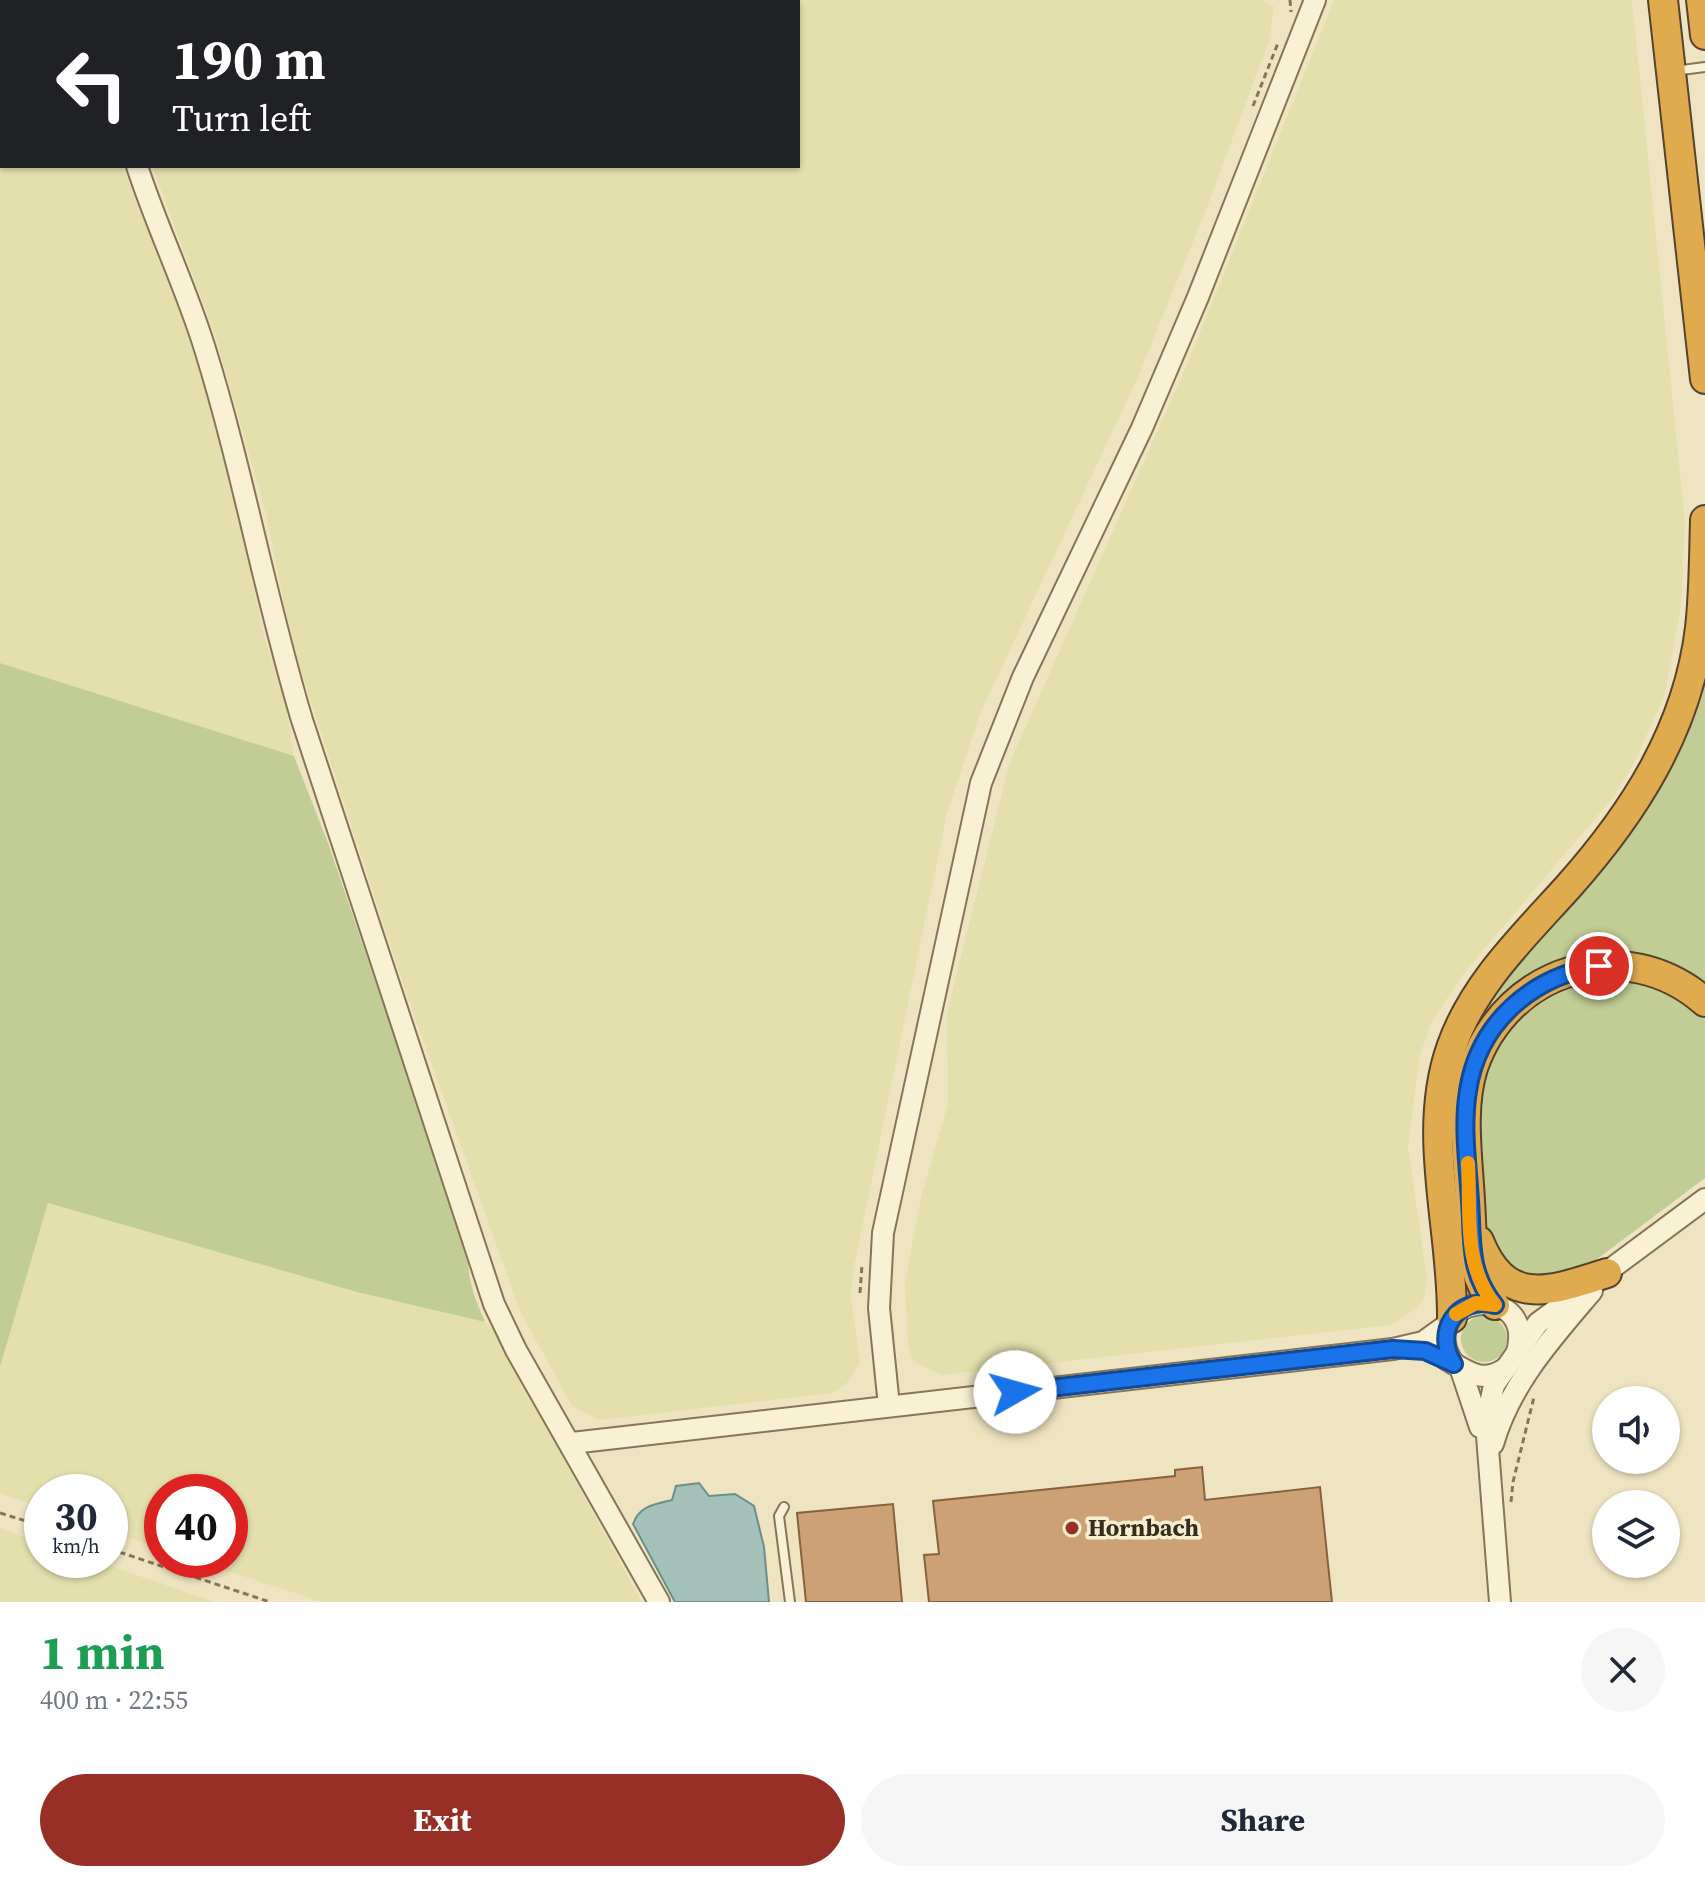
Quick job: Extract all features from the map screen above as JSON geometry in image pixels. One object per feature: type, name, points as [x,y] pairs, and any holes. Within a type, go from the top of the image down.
[{"type":"highway","points":[[1663,0],[1705,379]]},
{"type":"highway","points":[[1701,0],[1705,35]]},
{"type":"highway","points":[[1450,1321],[1439,1148],[1443,1081],[1451,1048],[1466,1013],[1490,977],[1622,822],[1662,755],[1693,669],[1700,627],[1705,520]]},
{"type":"highway","points":[[1500,1307],[1481,1286],[1473,1265],[1467,1093],[1485,1042],[1511,1006],[1557,976],[1608,965],[1627,965],[1665,975],[1705,1002]]},
{"type":"highway","points":[[1471,1212],[1490,1264],[1512,1285],[1541,1291],[1607,1273]]},
{"type":"street","points":[[889,1406],[879,1308],[883,1233],[981,783],[1023,677],[1142,428],[1315,0]]},
{"type":"street","points":[[138,168],[204,345],[241,471],[280,646],[302,720],[494,1304],[516,1350],[572,1443],[659,1602]]},
{"type":"street","points":[[1500,1602],[1488,1463],[1489,1401],[1494,1385],[1534,1327],[1705,1199]]},
{"type":"street","points":[[1488,1463],[1502,1415],[1519,1383],[1607,1273]]},
{"type":"street","points":[[572,1443],[1393,1349],[1423,1342],[1469,1305],[1526,1311],[1567,1300]]},
{"type":"street","points":[[1393,1349],[1425,1351],[1485,1376],[1513,1359],[1518,1331],[1500,1307]]},
{"type":"street","points":[[1450,1321],[1445,1341],[1475,1405],[1488,1463]]},
{"type":"lane","points":[[1671,71],[1705,67]]},
{"type":"lane","points":[[784,1507],[779,1516],[790,1602]]},
{"type":"path","points":[[1290,0],[1292,24]]},
{"type":"path","points":[[1253,112],[1254,99],[1273,50],[1282,37]]},
{"type":"path","points":[[1511,1508],[1513,1482],[1534,1397]]},
{"type":"path","points":[[0,1513],[24,1520]]},
{"type":"path","points":[[128,1555],[270,1602]]},
{"type":"shaded area","points":[[800,0],[1263,0],[1274,7],[1269,41],[1204,215],[1137,379],[980,714],[947,813],[853,1272],[851,1297],[860,1363],[846,1384],[833,1393],[599,1420],[572,1406],[520,1311],[400,975],[292,644],[266,514],[215,335],[153,168],[800,168]]},
{"type":"shaded area","points":[[1334,0],[1632,0],[1685,522],[1681,606],[1665,694],[1637,757],[1616,794],[1464,973],[1432,1021],[1420,1055],[1408,1147],[1427,1278],[1424,1299],[1414,1310],[1391,1325],[941,1375],[914,1362],[908,1347],[905,1283],[921,1197],[948,1103],[947,1012],[1010,762],[1186,367]]},
{"type":"shaded area","points":[[0,168],[123,168],[182,318],[212,408],[232,483],[265,639],[287,711],[294,756],[0,663]]},
{"type":"shaded area","points":[[48,1203],[357,1292],[485,1322],[493,1329],[642,1602],[322,1602],[248,1578],[248,1474],[144,1474],[144,1543],[128,1538],[128,1474],[24,1474],[24,1502],[0,1494],[0,1367]]},
{"type":"shaded area","points":[[0,1528],[24,1537],[24,1578],[128,1578],[128,1572],[215,1602],[0,1602]]},
{"type":"green space","points":[[0,663],[294,756],[328,843],[469,1254],[470,1281],[485,1322],[357,1292],[48,1203],[0,1367]]},
{"type":"green space","points":[[1705,669],[1705,986],[1675,967],[1635,956],[1481,1022],[1473,1293],[1467,1295],[1448,1116],[1457,1066],[1473,1022]]},
{"type":"green space","points":[[1591,979],[1640,983],[1665,991],[1705,1019],[1705,1178],[1576,1275],[1521,1280],[1492,1249],[1486,1234],[1478,1162],[1482,1089],[1491,1059],[1511,1026],[1532,1006]]},
{"type":"green space","points":[[1484,1316],[1500,1323],[1507,1339],[1500,1355],[1484,1362],[1468,1355],[1461,1339],[1468,1323]]},
{"type":"water","points":[[699,1483],[709,1496],[735,1494],[754,1506],[764,1547],[769,1602],[675,1602],[633,1524],[643,1510],[672,1500],[676,1486]]},
{"type":"building","name":"Hornbach","points":[[1202,1467],[1205,1500],[1320,1487],[1332,1602],[929,1602],[924,1555],[939,1554],[933,1501],[1175,1476],[1175,1470]]},
{"type":"building","points":[[893,1504],[902,1602],[806,1602],[797,1513]]},
{"type":"slow traffic","points":[[1456,1314],[1476,1303],[1495,1305],[1481,1286],[1473,1265],[1468,1163]]},
{"type":"place","name":"Hornbach","points":[[1072,1528]]},
{"type":"route","points":[[1015,1392],[1393,1349],[1425,1351],[1454,1364],[1445,1341],[1452,1318],[1469,1305],[1485,1302],[1495,1305],[1476,1276],[1471,1251],[1466,1139],[1467,1093],[1473,1068],[1485,1042],[1511,1006],[1540,984],[1557,976],[1599,966]]}]
